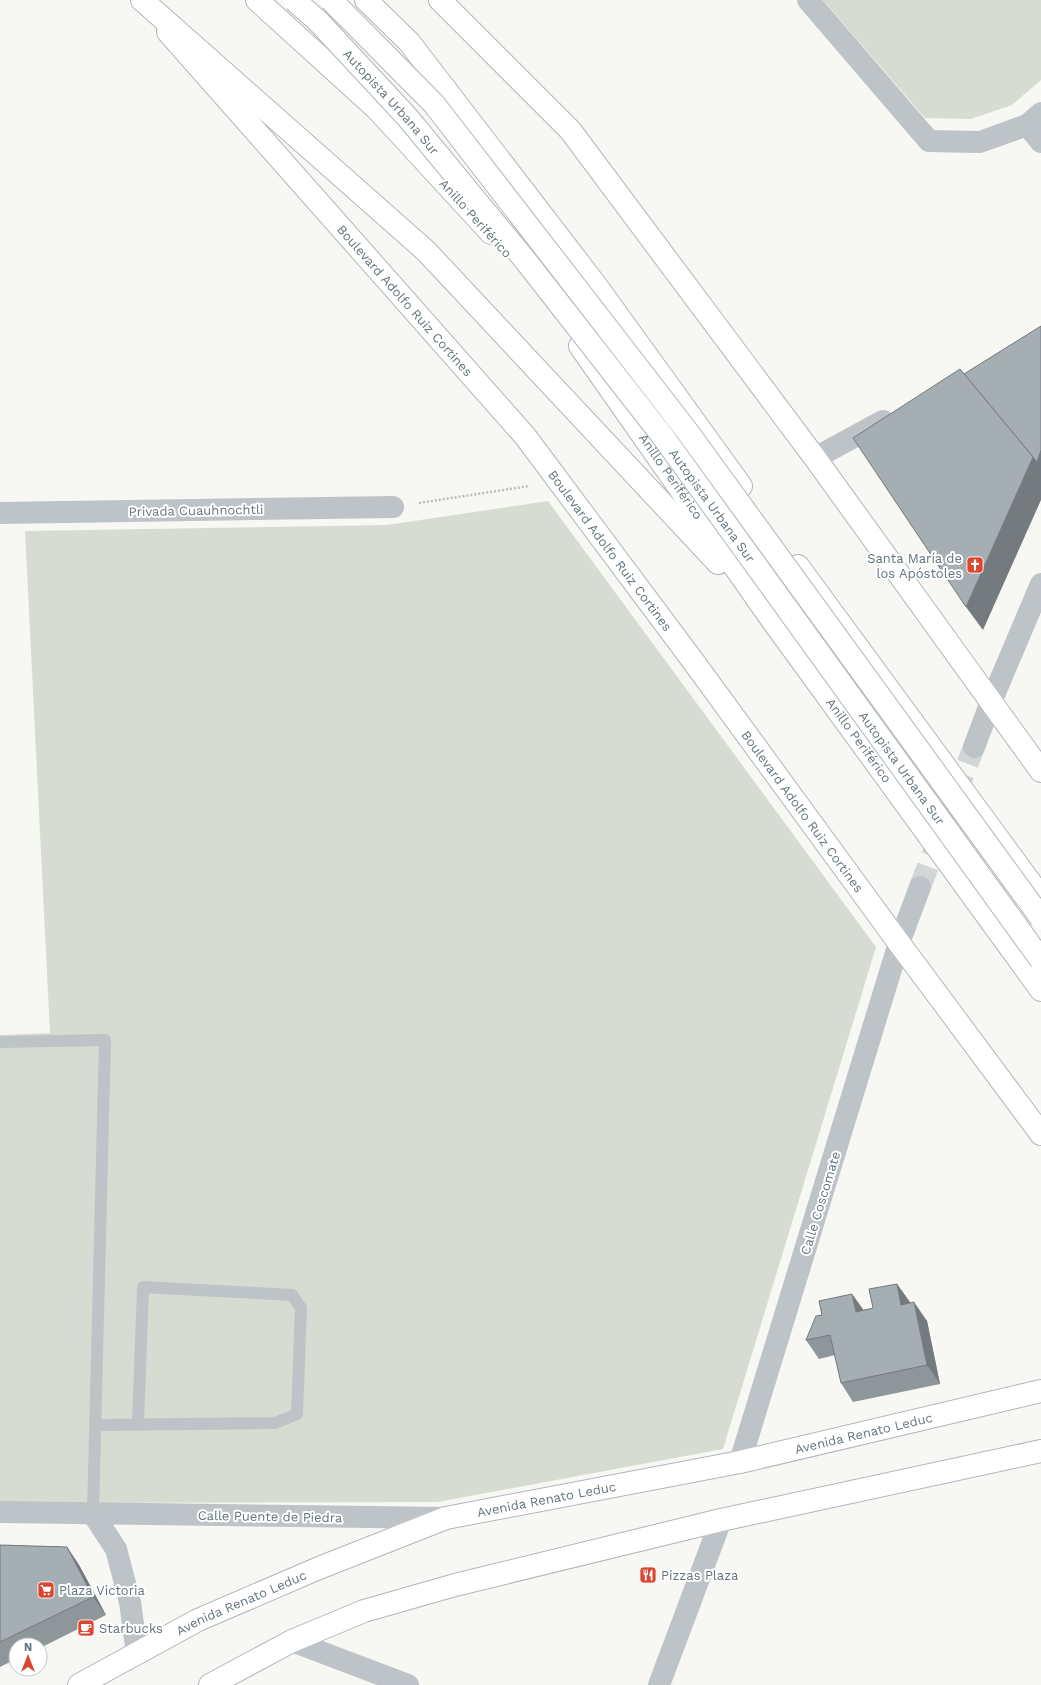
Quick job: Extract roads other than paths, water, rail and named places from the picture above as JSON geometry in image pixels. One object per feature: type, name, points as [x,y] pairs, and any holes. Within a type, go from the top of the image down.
[{"type":"main road","name":"Boulevard Adolfo Ruiz Cortines","points":[[140,0],[520,430],[694,661],[899,943],[1041,1134]]},
{"type":"main road","points":[[140,0],[426,251],[772,620]]},
{"type":"main road","name":"Anillo Periférico","points":[[257,0],[376,108],[537,284],[772,620],[1041,990]]},
{"type":"main road","name":"Autopista Urbana Sur","points":[[294,0],[317,20],[408,118],[525,260],[652,422],[1041,960]]},
{"type":"main road","name":"Autopista Urbana Sur","points":[[331,0],[429,98],[444,116],[687,430],[1041,918]]},
{"type":"main road","points":[[367,0],[409,42],[594,284],[1041,897]]},
{"type":"main road","points":[[440,0],[570,130],[814,458],[1041,770]]},
{"type":"main road","name":"Avenida Renato Leduc","points":[[79,1685],[198,1620],[319,1568],[446,1518],[740,1462],[1041,1391]]},
{"type":"main road","points":[[210,1685],[292,1641],[364,1610],[455,1585],[721,1520],[1041,1451]]},
{"type":"street","points":[[808,0],[929,141],[980,142],[1034,119],[1041,142]]},
{"type":"street","points":[[814,458],[904,410]]},
{"type":"street","name":"Privada Cuauhnochtli","points":[[0,513],[393,507]]},
{"type":"street","points":[[974,747],[991,702],[1041,584]]},
{"type":"street","name":"Calle Coscomate","points":[[740,1462],[899,943],[920,887]]},
{"type":"street","name":"Calle Puente de Piedra","points":[[0,1512],[446,1518]]},
{"type":"street","points":[[93,1514],[116,1549],[130,1602],[137,1654]]},
{"type":"street","points":[[659,1685],[721,1520]]},
{"type":"street","points":[[292,1641],[408,1685]]},
{"type":"lane","points":[[0,1042],[105,1040],[93,1514]]},
{"type":"lane","points":[[96,1425],[274,1423],[297,1414],[301,1308],[292,1295],[143,1287],[138,1424]]},
{"type":"tunnel","points":[[920,887],[974,747]]},
{"type":"place","name":"Santa María de los Apóstoles","points":[[975,565]]},
{"type":"place","name":"Pizzas Plaza","points":[[648,1575]]},
{"type":"place","name":"Plaza Victoria","points":[[46,1590]]},
{"type":"place","name":"Starbucks","points":[[86,1628]]}]
